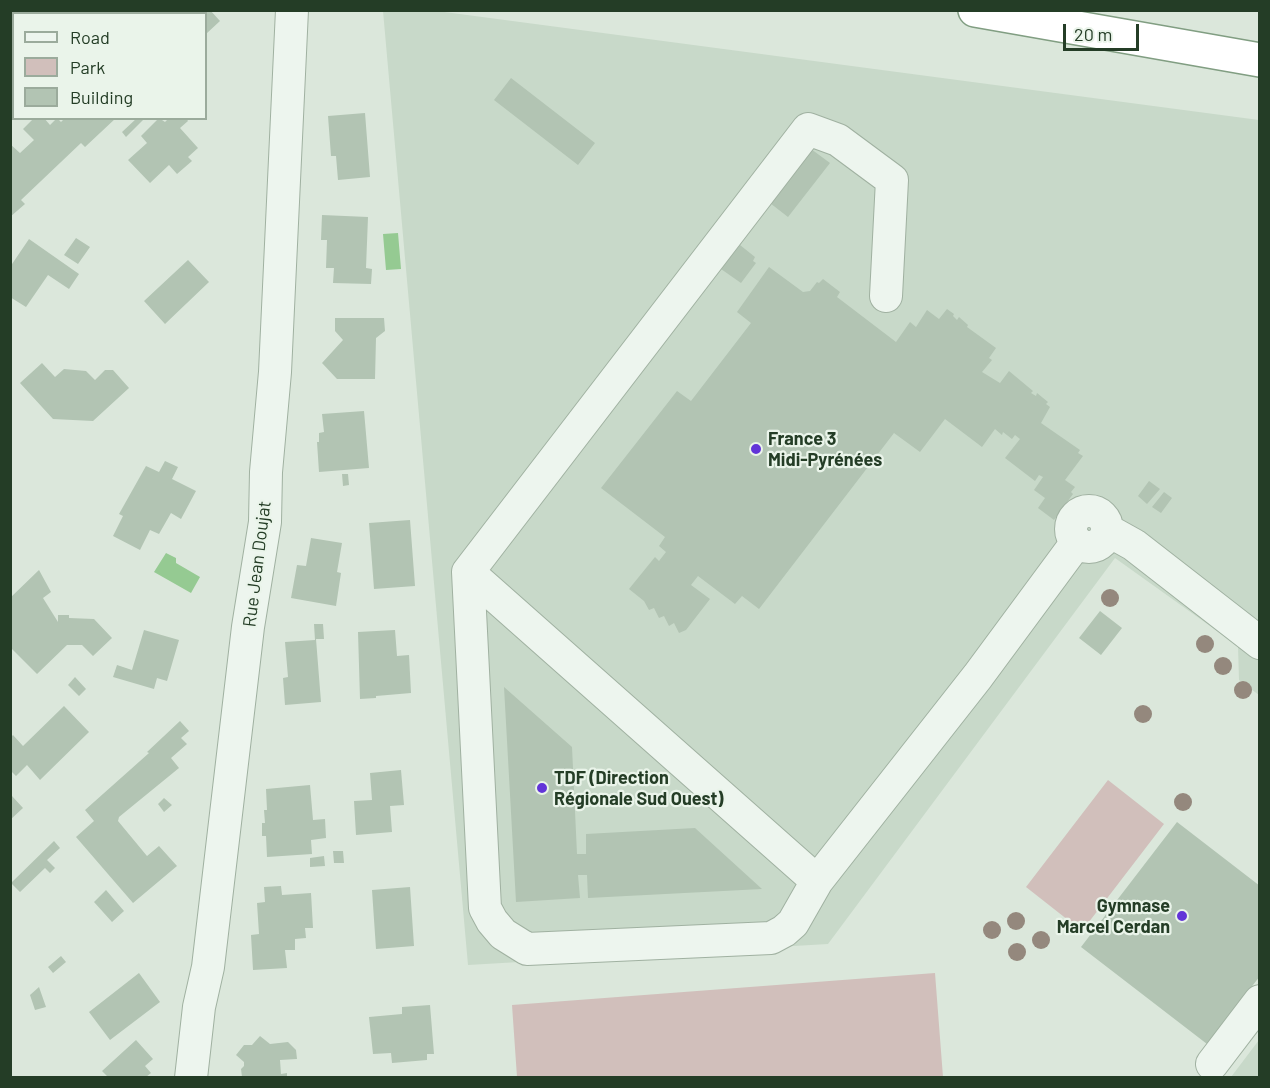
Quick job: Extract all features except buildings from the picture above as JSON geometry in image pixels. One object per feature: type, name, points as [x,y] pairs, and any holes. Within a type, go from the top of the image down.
[{"type":"highway","points":[[975,10],[1260,60]]},
{"type":"street","name":"Rue Jean Doujat","points":[[191,1077],[199,1007],[208,967],[248,627],[265,522],[266,472],[275,372],[292,10]]},
{"type":"street","points":[[886,296],[892,180],[838,140],[808,129],[468,572],[485,908],[503,934],[528,949],[771,938],[784,931],[793,923],[817,881],[970,685],[1077,542],[1073,538],[1071,527],[1073,521],[1082,512],[1100,514],[1120,538],[1260,643]]},
{"type":"street","points":[[468,572],[817,881]]},
{"type":"street","points":[[1212,1064],[1260,1001]]},
{"type":"shaded area","points":[[383,11],[437,11],[1259,120],[1259,695],[1239,680],[1238,646],[1115,558],[828,944],[468,965]]},
{"type":"shaded area","points":[[398,233],[401,269],[386,270],[383,234]]},
{"type":"shaded area","points":[[166,553],[176,558],[176,563],[200,577],[191,593],[154,572]]},
{"type":"shaded area","points":[[1259,1040],[1259,1077],[1231,1077]]},
{"type":"green space","points":[[1108,780],[1164,824],[1082,931],[1026,887]]},
{"type":"green space","points":[[935,973],[943,1077],[517,1077],[512,1005]]},
{"type":"place","name":"France 3 Midi-Pyrénées","points":[[756,449]]},
{"type":"place","name":"TDF (Direction Régionale Sud Ouest)","points":[[542,788]]},
{"type":"place","name":"Gymnase Marcel Cerdan","points":[[1182,916]]}]
